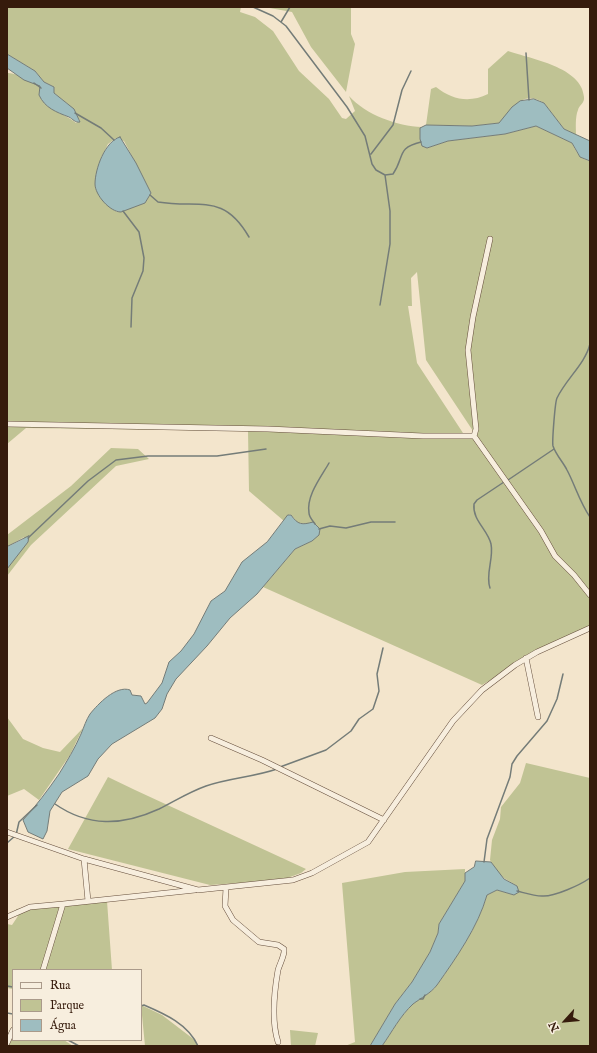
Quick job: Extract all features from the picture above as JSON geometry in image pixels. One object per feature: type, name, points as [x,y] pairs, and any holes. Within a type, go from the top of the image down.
[{"type":"street","points":[[474,436],[476,429],[469,364],[470,335],[490,239]]},
{"type":"street","points":[[7,424],[268,429],[343,434],[474,436]]},
{"type":"street","points":[[474,436],[538,526],[555,556],[574,575],[590,595]]},
{"type":"street","points":[[7,917],[30,906],[281,882],[312,873],[363,845],[374,834],[453,722],[482,690],[526,658],[563,639],[590,628]]},
{"type":"street","points":[[526,658],[538,717]]},
{"type":"street","points":[[211,738],[262,760],[384,820]]},
{"type":"street","points":[[7,832],[84,858],[198,890]]},
{"type":"street","points":[[84,858],[88,901]]},
{"type":"street","points":[[226,888],[225,906],[233,920],[259,942],[278,945],[284,950],[278,970],[275,1005],[274,1030],[278,1042]]},
{"type":"street","points":[[43,969],[63,904]]},
{"type":"street","points":[[7,1043],[12,1032]]},
{"type":"green space","points":[[7,7],[241,7],[240,12],[255,17],[273,31],[299,71],[329,99],[342,118],[346,119],[355,111],[349,96],[364,109],[382,118],[392,122],[422,127],[420,129],[427,148],[448,141],[505,134],[536,126],[572,143],[581,157],[590,161],[590,627],[551,644],[482,685],[263,587],[295,549],[312,541],[308,524],[298,523],[290,514],[284,521],[249,491],[248,431],[26,428],[7,444],[7,73],[19,76],[41,86],[39,95],[46,105],[76,123],[80,121],[69,105],[54,93],[54,87],[44,82],[35,71],[7,54]],"holes":[[[116,138],[124,141],[151,193],[145,203],[117,212],[101,198],[95,182],[101,158],[108,144]],[[417,272],[426,360],[475,434],[463,433],[417,363],[408,306],[412,306],[411,278]]]},
{"type":"green space","points":[[264,7],[351,7],[351,34],[355,44],[346,92],[311,47],[292,12]]},
{"type":"green space","points":[[508,51],[542,61],[565,71],[575,78],[581,87],[584,97],[577,113],[576,135],[564,129],[544,103],[528,98],[517,104],[499,123],[472,126],[426,125],[431,89],[436,87],[448,95],[461,99],[475,99],[488,94],[488,69]]},
{"type":"green space","points":[[111,448],[138,449],[149,459],[116,466],[31,545],[7,576],[7,569],[24,537],[7,547],[7,535],[71,486]]},
{"type":"green space","points":[[7,717],[23,739],[43,748],[60,752],[83,728],[70,755],[39,800],[24,789],[7,796]]},
{"type":"green space","points":[[526,763],[590,778],[590,1046],[382,1046],[408,1009],[432,990],[444,975],[459,953],[478,919],[487,895],[497,890],[514,895],[517,886],[499,875],[490,860],[492,840],[500,819],[501,807],[520,783]]},
{"type":"green space","points":[[108,777],[306,869],[301,873],[282,880],[210,885],[68,849]]},
{"type":"green space","points":[[465,869],[465,881],[439,924],[438,933],[430,952],[412,982],[395,1004],[370,1046],[345,1046],[355,1042],[342,883],[405,872]]},
{"type":"green space","points":[[107,901],[112,969],[12,969],[12,989],[7,988],[7,924],[12,925],[18,916],[16,909]]},
{"type":"green space","points":[[142,1005],[162,1015],[196,1041],[198,1046],[145,1046]]},
{"type":"green space","points":[[12,1027],[12,1041],[66,1041],[73,1046],[7,1046],[7,1036]]},
{"type":"green space","points":[[290,1030],[318,1033],[315,1046],[291,1046]]},
{"type":"water","points":[[7,54],[35,71],[44,82],[54,87],[54,93],[74,109],[80,122],[55,111],[44,103],[39,95],[40,86],[24,80],[7,68]]},
{"type":"water","points":[[534,99],[544,103],[564,129],[590,141],[590,161],[580,157],[572,143],[536,126],[505,134],[448,141],[427,148],[422,146],[420,139],[420,128],[426,125],[472,126],[499,123],[512,107],[520,101]]},
{"type":"water","points":[[120,137],[136,163],[151,193],[145,203],[121,212],[112,209],[100,198],[95,184],[99,164],[105,150],[110,144]]},
{"type":"water","points":[[288,515],[291,515],[300,523],[306,524],[313,522],[320,529],[319,535],[312,541],[295,549],[257,594],[230,618],[207,646],[176,679],[167,694],[162,709],[155,718],[112,744],[98,759],[88,776],[62,792],[50,811],[47,831],[43,839],[28,832],[23,820],[42,798],[59,774],[76,744],[90,714],[108,696],[119,690],[130,690],[132,695],[141,696],[145,704],[147,703],[162,683],[169,662],[181,651],[194,634],[211,601],[225,591],[242,562],[267,542]]},
{"type":"water","points":[[29,536],[28,542],[7,569],[7,547]]},
{"type":"water","points":[[476,861],[491,862],[504,879],[517,886],[519,892],[514,895],[497,890],[487,895],[472,930],[459,953],[437,985],[408,1009],[382,1046],[370,1046],[395,1004],[412,982],[430,952],[438,933],[439,924],[465,881],[465,873],[474,867]]},
{"type":"waterway","points":[[253,7],[273,16],[286,26],[347,107],[365,136],[372,164],[376,170],[385,175],[393,174],[404,150],[413,144],[421,142]]},
{"type":"waterway","points":[[281,22],[290,7]]},
{"type":"waterway","points":[[526,53],[529,100]]},
{"type":"waterway","points":[[371,154],[393,125],[402,90],[411,71]]},
{"type":"waterway","points":[[34,83],[41,88]]},
{"type":"waterway","points":[[75,113],[101,128],[114,140]]},
{"type":"waterway","points":[[380,305],[390,244],[390,211],[385,175]]},
{"type":"waterway","points":[[150,195],[158,202],[210,205],[220,208],[230,214],[239,223],[249,237]]},
{"type":"waterway","points":[[123,211],[139,232],[144,258],[143,271],[132,298],[131,327]]},
{"type":"waterway","points":[[590,344],[588,351],[580,365],[565,384],[557,398],[553,443],[554,449],[567,470],[583,506],[590,517]]},
{"type":"waterway","points":[[28,538],[88,481],[116,460],[148,456],[217,456],[266,449]]},
{"type":"waterway","points":[[508,480],[554,449]]},
{"type":"waterway","points":[[315,524],[309,514],[310,500],[315,487],[329,463]]},
{"type":"waterway","points":[[490,588],[488,577],[492,550],[491,544],[487,534],[475,515],[474,504],[477,500],[504,482]]},
{"type":"waterway","points":[[319,529],[330,526],[346,528],[371,522],[395,522]]},
{"type":"waterway","points":[[280,767],[326,750],[351,731],[359,719],[373,709],[379,691],[377,674],[383,648]]},
{"type":"waterway","points":[[484,862],[487,839],[510,777],[512,764],[547,721],[557,699],[563,674]]},
{"type":"waterway","points":[[55,804],[67,812],[93,820],[106,822],[132,819],[159,809],[206,786],[277,769]]},
{"type":"waterway","points":[[7,843],[16,835],[19,822],[37,805]]},
{"type":"waterway","points":[[517,891],[536,896],[553,895],[567,890],[590,878]]},
{"type":"waterway","points":[[7,986],[12,987]]},
{"type":"waterway","points":[[420,999],[423,999],[425,995]]},
{"type":"waterway","points":[[142,1006],[144,1005],[160,1012],[182,1026],[194,1038],[198,1046]]},
{"type":"waterway","points":[[7,1013],[12,1014]]},
{"type":"waterway","points":[[70,1041],[79,1046]]}]
